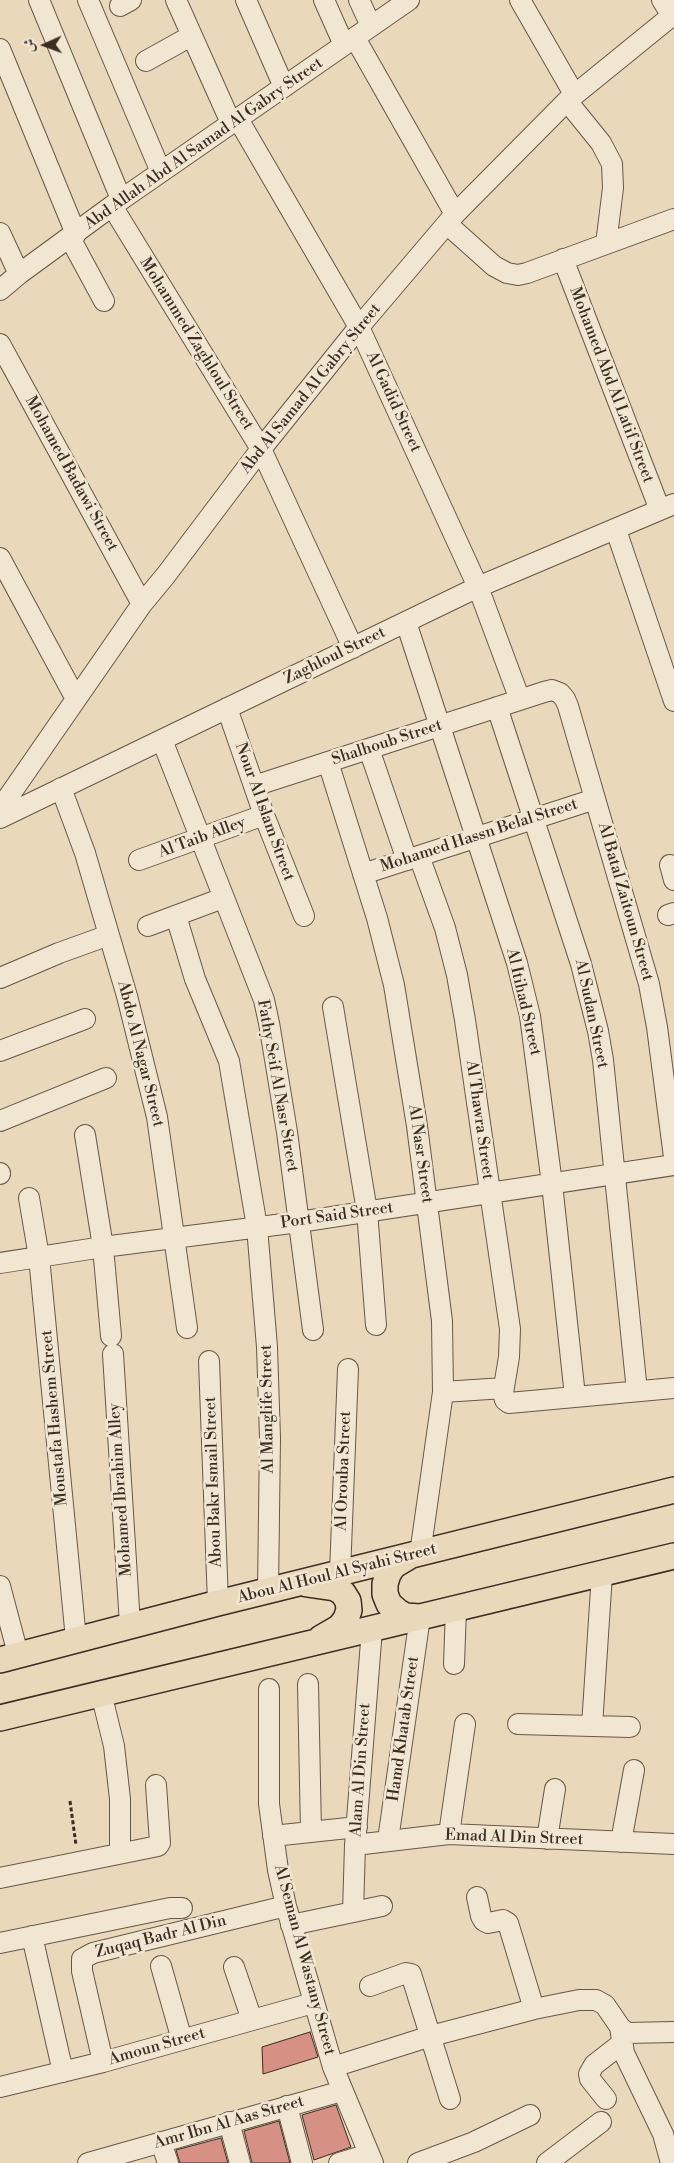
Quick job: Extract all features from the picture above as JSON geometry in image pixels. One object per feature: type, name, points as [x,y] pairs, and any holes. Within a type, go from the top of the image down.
[{"type":"main road","name":"Abou Al Houl Al Syahi Street","points":[[9,1657],[130,1625],[674,1490]]},
{"type":"main road","points":[[414,1555],[393,1566],[384,1584],[385,1594],[390,1604],[397,1611],[405,1616],[420,1617]]},
{"type":"main road","points":[[0,1718],[674,1556]]},
{"type":"main road","points":[[300,1583],[335,1588],[343,1593],[348,1601],[349,1610],[346,1619],[340,1627],[313,1643]]},
{"type":"street","name":"Mohammed Zaghloul Street","points":[[39,0],[116,203],[261,449],[353,648]]},
{"type":"street","points":[[88,0],[161,172]]},
{"type":"street","name":"Al Gadid Street","points":[[176,0],[191,36],[234,121],[359,327],[478,587],[520,700]]},
{"type":"street","points":[[246,0],[284,87]]},
{"type":"street","points":[[324,0],[357,36],[451,219],[494,266],[507,273],[527,274],[674,218]]},
{"type":"street","points":[[357,36],[359,0]]},
{"type":"street","name":"Abd Allah Abd Al Samad Al Gabry Street","points":[[0,290],[116,203],[410,0]]},
{"type":"street","points":[[520,0],[570,98],[601,143],[612,164],[613,188],[606,244]]},
{"type":"street","name":"Abd Al Samad Al Gabry Street","points":[[0,809],[142,604],[261,449],[359,327],[451,219],[570,98],[669,10]]},
{"type":"street","points":[[146,60],[191,36]]},
{"type":"street","points":[[0,49],[73,236],[104,301]]},
{"type":"street","points":[[0,233],[19,274]]},
{"type":"street","name":"Mohamed Abd Al Latif Street","points":[[563,260],[667,507]]},
{"type":"street","name":"Mohamed Badawi Street","points":[[0,344],[142,604]]},
{"type":"street","name":"Zaghloul Street","points":[[0,818],[478,587],[667,507]]},
{"type":"street","points":[[616,530],[674,701]]},
{"type":"street","points":[[0,558],[76,699]]},
{"type":"street","name":"Al Itihad Street","points":[[406,622],[517,963],[530,1016],[552,1184],[575,1396]]},
{"type":"street","name":"Al Batal Zaitoun Street","points":[[520,700],[552,690],[560,693],[565,699],[649,984],[671,1108],[674,1157]]},
{"type":"street","name":"Shalhoub Street","points":[[254,786],[520,700]]},
{"type":"street","name":"Al Sudan Street","points":[[498,707],[581,964],[598,1031],[603,1060],[613,1174],[637,1391]]},
{"type":"street","name":"Nour Al Islam Street","points":[[227,708],[264,815],[304,916]]},
{"type":"street","name":"Fathy Seif Al Nasr Street","points":[[162,740],[223,898],[258,982],[270,1022],[313,1330]]},
{"type":"street","name":"Al Thawra Street","points":[[369,749],[413,858],[445,928],[457,975],[510,1329],[509,1357],[504,1388]]},
{"type":"street","name":"Al Nasr Street","points":[[328,762],[377,918],[394,985],[417,1126],[442,1322],[442,1392],[414,1555]]},
{"type":"street","name":"Abdo Al Nagar Street","points":[[61,788],[86,853],[127,996],[157,1116],[186,1328]]},
{"type":"street","name":"Mohamed Hassn Belal Street","points":[[363,874],[594,799]]},
{"type":"street","name":"Al Taib Alley","points":[[139,860],[264,815]]},
{"type":"street","points":[[148,926],[223,898]]},
{"type":"street","name":"Al Manglife Street","points":[[176,916],[196,978],[228,1061],[256,1227],[267,1347],[270,1438],[268,1591]]},
{"type":"street","points":[[0,978],[59,953],[109,935]]},
{"type":"street","points":[[333,1007],[367,1211],[376,1325]]},
{"type":"street","points":[[0,1051],[85,1019]]},
{"type":"street","points":[[0,1121],[106,1078]]},
{"type":"street","name":"Mohamed Ibrahim Alley","points":[[85,1135],[103,1247],[112,1345],[130,1625]]},
{"type":"street","name":"Port Said Street","points":[[0,1263],[103,1247],[299,1222],[674,1165]]},
{"type":"street","name":"Moustafa Hashem Street","points":[[29,1198],[39,1257],[76,1639]]},
{"type":"street","name":"Abou Bakr Ismail Street","points":[[209,1361],[218,1603]]},
{"type":"street","name":"Al Orouba Street","points":[[340,1573],[348,1369]]},
{"type":"street","points":[[442,1392],[504,1388],[505,1400],[509,1403],[674,1388]]},
{"type":"street","points":[[592,1726],[602,1574]]},
{"type":"street","points":[[0,1586],[9,1657]]},
{"type":"street","points":[[454,1664],[456,1609]]},
{"type":"street","name":"Hamd Khatab Street","points":[[388,1840],[420,1617]]},
{"type":"street","name":"Alam Al Din Street","points":[[354,1912],[356,1836],[372,1629]]},
{"type":"street","points":[[308,1684],[311,1832]]},
{"type":"street","name":"Al Seman Al Wastany Street","points":[[269,1690],[268,1780],[273,1836],[286,1906],[333,2067],[371,2159]]},
{"type":"street","points":[[101,1694],[114,1746],[120,1799],[120,1853]]},
{"type":"street","points":[[449,1834],[465,1724]]},
{"type":"street","points":[[518,1724],[630,1727]]},
{"type":"street","points":[[621,1842],[634,1770]]},
{"type":"street","points":[[0,1878],[159,1844],[156,1785]]},
{"type":"street","points":[[547,1840],[555,1789]]},
{"type":"street","name":"Emad Al Din Street","points":[[273,1836],[311,1832],[388,1840],[449,1834],[547,1840],[674,1844]]},
{"type":"street","points":[[674,1834],[674,1844]]},
{"type":"street","points":[[477,1897],[484,1921],[503,1920],[508,1924],[534,2009]]},
{"type":"street","name":"Zuqaq Badr Al Din","points":[[103,2062],[82,1971],[82,1959],[93,1953],[286,1906]]},
{"type":"street","points":[[291,1925],[382,1906]]},
{"type":"street","points":[[0,1943],[170,1908],[182,1908]]},
{"type":"street","points":[[32,1936],[62,2072]]},
{"type":"street","points":[[162,1966],[182,2040]]},
{"type":"street","points":[[234,1967],[252,2020]]},
{"type":"street","points":[[370,1986],[406,1973],[411,1974],[450,2099]]},
{"type":"street","points":[[333,2067],[431,2036],[534,2009],[579,2000],[596,2000],[605,2005],[621,2036],[627,2061],[663,2134],[671,2155]]},
{"type":"street","name":"Amoun Street","points":[[0,2087],[103,2062],[313,2003]]},
{"type":"street","points":[[606,2099],[590,2079],[590,2069],[621,2036],[632,2033],[674,2032]]},
{"type":"street","name":"Amr Ibn Al Aas Street","points":[[98,2162],[229,2122],[342,2091]]},
{"type":"street","points":[[287,2106],[302,2163]]},
{"type":"street","points":[[418,2163],[474,2142],[530,2115]]},
{"type":"street","points":[[229,2122],[240,2163]]},
{"type":"street","points":[[547,2163],[601,2122]]},
{"type":"street","points":[[162,2142],[168,2163]]},
{"type":"street","points":[[339,2163],[371,2159]]},
{"type":"path","points":[[70,1801],[78,1862]]},
{"type":"building","points":[[310,2032],[318,2057],[263,2074],[262,2047]]},
{"type":"building","points":[[336,2105],[351,2147],[314,2160],[302,2115]]},
{"type":"building","points":[[279,2121],[290,2163],[252,2163],[244,2131]]},
{"type":"building","points":[[221,2138],[228,2163],[180,2163],[176,2150]]}]
